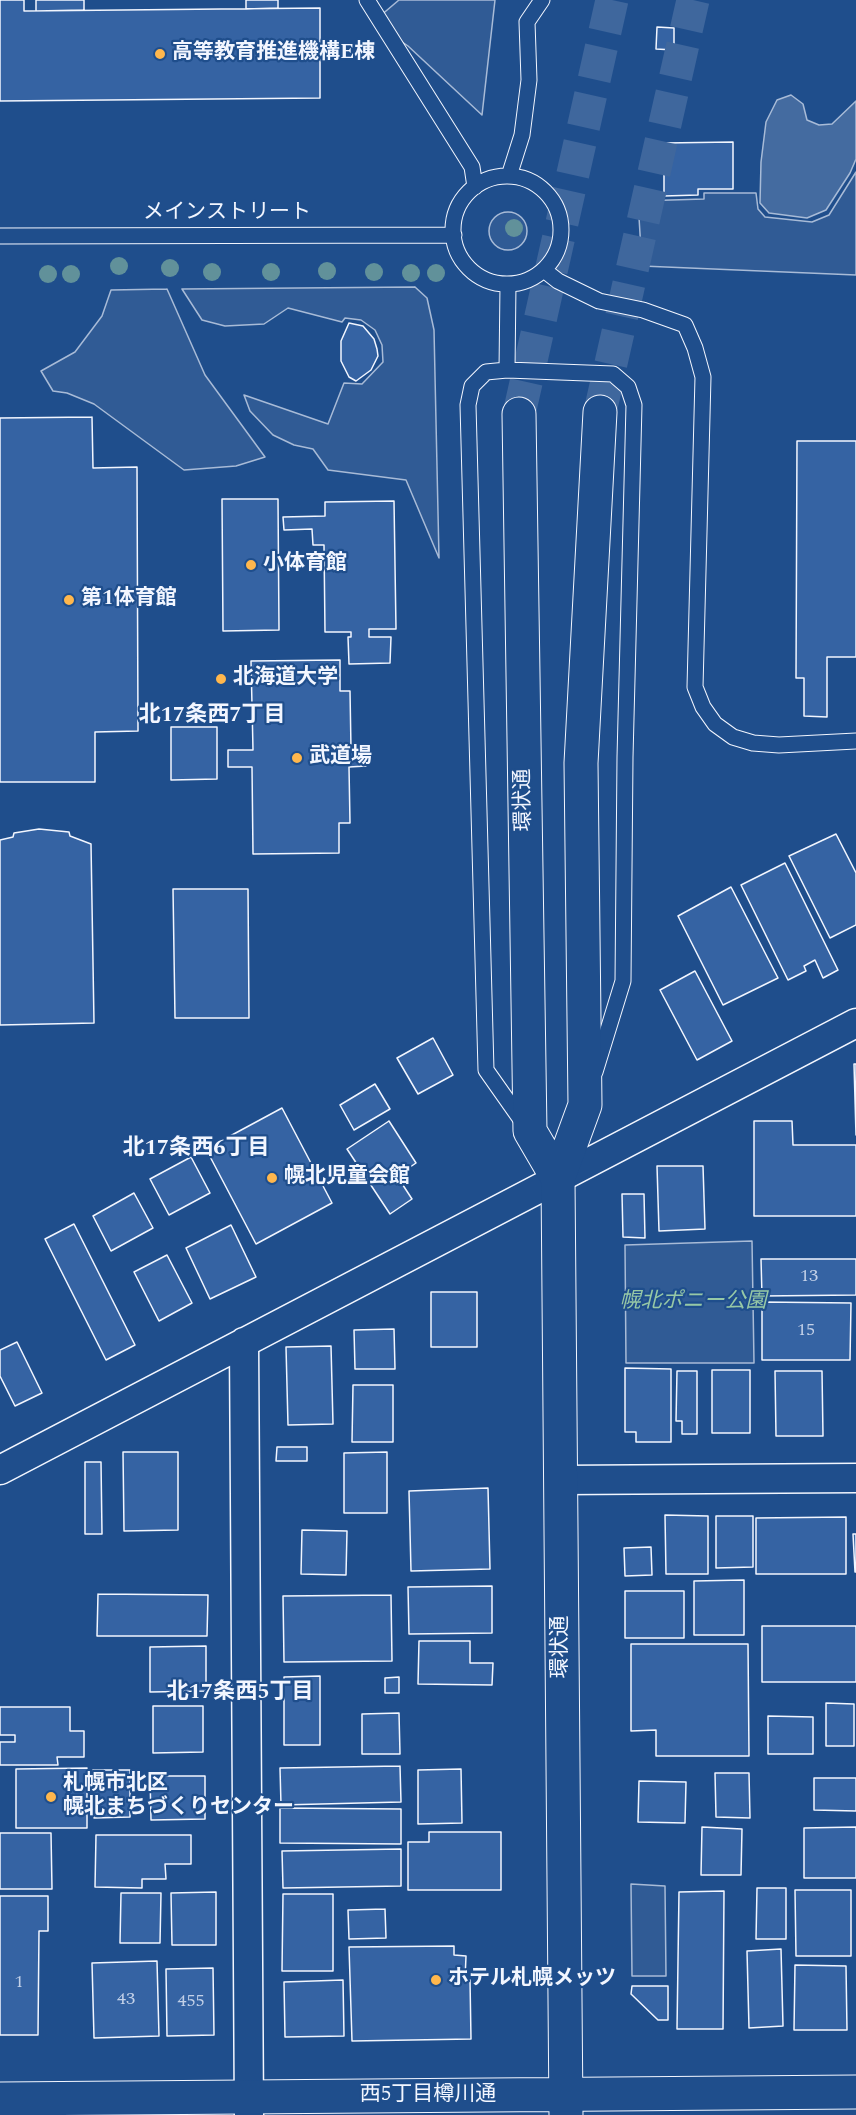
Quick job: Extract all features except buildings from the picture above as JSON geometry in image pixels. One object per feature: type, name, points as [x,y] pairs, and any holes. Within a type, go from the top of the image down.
[{"type":"street","name":"環状通","points":[[566,2105],[558,1179],[585,1105],[581,763],[600,412]]},
{"type":"street","name":"環状通","points":[[519,414],[530,1131],[558,1179]]},
{"type":"street","points":[[0,1470],[856,1023]]},
{"type":"street","points":[[244,1342],[249,2106]]},
{"type":"street","points":[[561,1480],[856,1478]]},
{"type":"street","name":"西5丁目樽川通","points":[[0,2099],[249,2106],[566,2105],[856,2092]]},
{"type":"lane","points":[[366,0],[472,167],[475,187]]},
{"type":"lane","points":[[509,176],[522,135],[529,80],[527,22],[542,0]]},
{"type":"lane","points":[[509,176],[535,184],[554,203],[561,220],[561,238],[555,255],[544,270],[532,279],[508,284],[487,280],[474,273],[457,249],[454,235],[455,217],[462,200],[475,187],[491,178],[509,176]]},
{"type":"lane","name":"メインストリート","points":[[0,237],[454,235]]},
{"type":"lane","points":[[544,270],[558,281],[599,300],[643,310],[685,325],[695,348],[703,377],[695,687],[703,707],[714,724],[733,736],[753,743],[779,745],[856,741]]},
{"type":"lane","points":[[507,370],[508,284]]},
{"type":"lane","points":[[530,1131],[486,1070],[468,405],[472,386],[486,372],[507,370],[613,374],[628,387],[634,405],[625,757],[623,981],[585,1105]]},
{"type":"shaded area","points":[[399,0],[495,0],[482,115],[408,46],[373,22]]},
{"type":"shaded area","points":[[791,95],[803,104],[807,120],[819,125],[832,124],[856,101],[856,159],[850,173],[826,210],[807,218],[769,213],[760,203],[761,162],[766,122],[777,100]]},
{"type":"shaded area","points":[[856,172],[856,275],[642,266],[638,201],[704,199],[704,193],[756,193],[758,209],[765,217],[812,222],[829,215]]},
{"type":"shaded area","points":[[508,212],[521,218],[527,231],[521,244],[508,250],[495,244],[489,231],[495,218]]},
{"type":"shaded area","points":[[415,287],[427,298],[434,330],[439,558],[406,480],[328,470],[313,449],[294,445],[273,435],[250,411],[244,395],[328,424],[344,383],[362,384],[383,362],[382,345],[375,330],[361,320],[345,318],[342,322],[288,308],[264,324],[225,326],[202,320],[182,289]]},
{"type":"shaded area","points":[[167,289],[205,375],[265,457],[236,466],[184,470],[94,404],[67,393],[53,391],[41,371],[75,352],[102,316],[111,290]]},
{"type":"shaded area","name":"幌北ポニー公園","points":[[752,1241],[754,1363],[626,1363],[625,1245]]},
{"type":"shaded area","points":[[631,1884],[665,1886],[666,1976],[632,1976]]},
{"type":"tunnel","points":[[519,414],[612,0]]},
{"type":"tunnel","points":[[600,412],[693,0]]},
{"type":"place","name":"高等教育推進機構E棟","points":[[160,54]]},
{"type":"place","name":"小体育館","points":[[251,565]]},
{"type":"place","name":"第1体育館","points":[[69,600]]},
{"type":"place","name":"北海道大学","points":[[221,679]]},
{"type":"place","name":"武道場","points":[[297,758]]},
{"type":"place","name":"幌北児童会館","points":[[272,1178]]},
{"type":"place","name":"札幌市北区 幌北まちづくりセンター","points":[[51,1797]]},
{"type":"place","name":"ホテル札幌メッツ","points":[[436,1980]]},
{"type":"district","name":"北17条西7丁目","points":[[212,717]]},
{"type":"district","name":"北17条西6丁目","points":[[196,1150]]},
{"type":"district","name":"北17条西5丁目","points":[[240,1694]]}]
